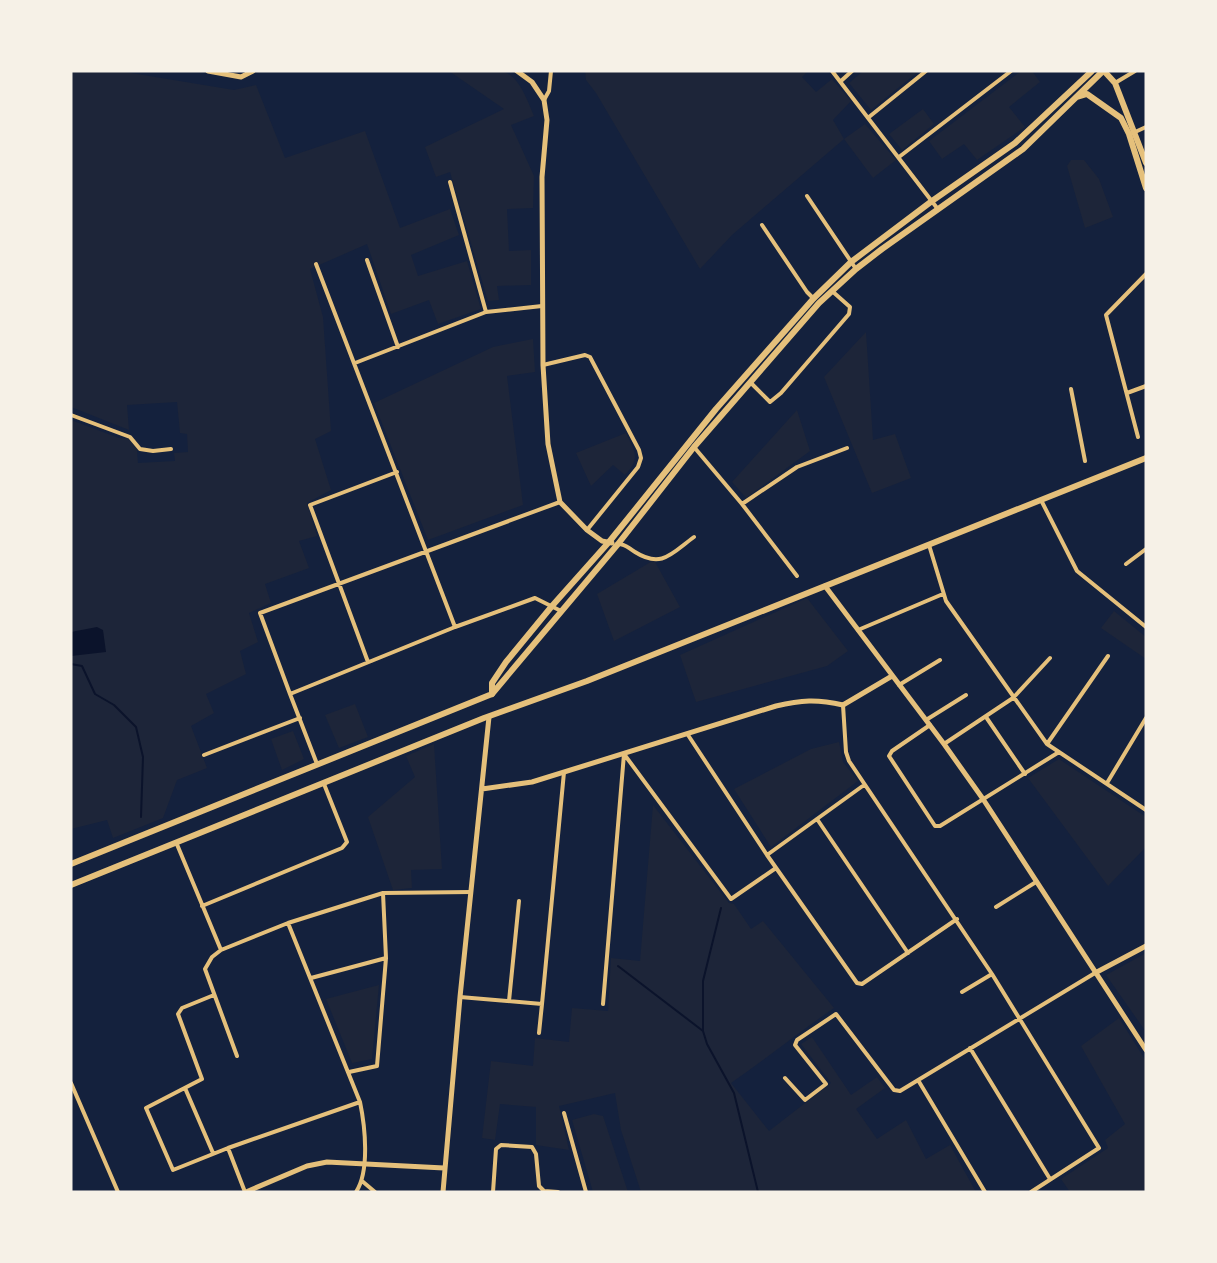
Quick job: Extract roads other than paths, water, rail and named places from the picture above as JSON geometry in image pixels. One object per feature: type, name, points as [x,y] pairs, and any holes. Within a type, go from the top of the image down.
[{"type":"main road","points":[[492,694],[492,683],[497,673],[552,606],[609,542],[716,409],[814,298],[851,262],[932,201],[1016,143],[1092,71]]},
{"type":"main road","points":[[71,864],[492,694],[618,544],[694,448],[819,303],[856,269],[936,208],[1023,149],[1103,71],[1115,83],[1146,163]]},
{"type":"main road","points":[[1078,97],[1087,94],[1120,118],[1129,134],[1146,188]]},
{"type":"main road","points":[[71,885],[489,717],[587,681],[1146,458]]},
{"type":"street","points":[[208,71],[241,77],[253,71]]},
{"type":"street","points":[[517,71],[532,82],[544,100],[548,120],[542,176],[543,365],[548,444],[560,502],[587,530],[602,541],[625,544],[654,561],[666,558],[694,537]]},
{"type":"street","points":[[544,100],[549,91],[551,71]]},
{"type":"street","points":[[832,71],[869,117],[936,208]]},
{"type":"street","points":[[841,81],[852,71]]},
{"type":"street","points":[[869,117],[926,71]]},
{"type":"street","points":[[899,157],[1011,71]]},
{"type":"street","points":[[1115,83],[1135,71]]},
{"type":"street","points":[[1135,132],[1146,127]]},
{"type":"street","points":[[450,182],[486,312]]},
{"type":"street","points":[[807,196],[856,269]]},
{"type":"street","points":[[762,224],[807,292],[819,303]]},
{"type":"street","points":[[367,260],[398,347]]},
{"type":"street","points":[[316,264],[455,627]]},
{"type":"street","points":[[1138,437],[1106,315],[1146,274]]},
{"type":"street","points":[[751,382],[770,402],[781,393],[849,314],[850,307],[832,291]]},
{"type":"street","points":[[355,363],[486,312],[542,306]]},
{"type":"street","points":[[543,365],[585,355],[590,357],[640,450],[641,458],[638,467],[587,530]]},
{"type":"street","points":[[1127,394],[1146,386]]},
{"type":"street","points":[[1071,389],[1085,460]]},
{"type":"street","points":[[71,415],[130,437],[140,449],[153,451],[171,449]]},
{"type":"street","points":[[694,448],[742,504],[797,576]]},
{"type":"street","points":[[742,504],[797,467],[847,448]]},
{"type":"street","points":[[368,662],[310,505],[397,472]]},
{"type":"street","points":[[1041,500],[1076,571],[1146,627]]},
{"type":"street","points":[[317,764],[260,613],[560,502]]},
{"type":"street","points":[[929,545],[943,594],[1013,698],[1047,744],[1146,810]]},
{"type":"street","points":[[1126,564],[1146,549]]},
{"type":"street","points":[[825,586],[928,722],[983,799],[1146,1050]]},
{"type":"street","points":[[858,630],[943,594]]},
{"type":"street","points":[[290,694],[455,627],[535,598],[561,611]]},
{"type":"street","points":[[1047,744],[1108,656]]},
{"type":"street","points":[[944,744],[1013,698],[1050,658]]},
{"type":"street","points":[[899,685],[940,660]]},
{"type":"street","points":[[482,789],[532,782],[688,735],[776,706],[804,700],[825,701],[843,705],[892,676]]},
{"type":"street","points":[[966,695],[928,722],[892,751],[889,756],[935,826],[940,826],[1059,752]]},
{"type":"street","points":[[843,705],[848,760],[957,919],[1099,1148],[1031,1192]]},
{"type":"street","points":[[443,1192],[460,997],[489,717]]},
{"type":"street","points":[[986,717],[1025,774]]},
{"type":"street","points":[[204,755],[300,718]]},
{"type":"street","points":[[1107,783],[1146,718]]},
{"type":"street","points":[[688,735],[767,855],[857,983],[862,984],[957,919]]},
{"type":"street","points":[[624,754],[731,899],[776,868]]},
{"type":"street","points":[[603,1004],[624,754]]},
{"type":"street","points":[[539,1033],[564,772]]},
{"type":"street","points":[[202,906],[342,848],[347,842],[324,784]]},
{"type":"street","points":[[767,855],[864,785]]},
{"type":"street","points":[[816,820],[908,953]]},
{"type":"street","points":[[176,842],[221,950]]},
{"type":"street","points":[[996,907],[1036,882]]},
{"type":"street","points":[[237,1056],[205,969],[212,957],[221,950],[288,923],[383,893],[471,892]]},
{"type":"street","points":[[349,1072],[377,1066],[386,958],[383,893]]},
{"type":"street","points":[[509,1001],[519,901]]},
{"type":"street","points":[[288,923],[360,1102],[364,1123],[364,1166],[362,1182],[356,1192]]},
{"type":"street","points":[[785,1078],[805,1100],[826,1084],[795,1046],[797,1040],[836,1014],[894,1090],[900,1091],[1020,1018],[1146,946]]},
{"type":"street","points":[[310,978],[386,958]]},
{"type":"street","points":[[962,992],[992,974]]},
{"type":"street","points":[[214,995],[182,1008],[178,1014],[202,1079],[146,1108],[172,1170],[213,1153],[360,1102]]},
{"type":"street","points":[[460,997],[542,1004]]},
{"type":"street","points":[[970,1048],[1050,1179]]},
{"type":"street","points":[[918,1080],[985,1192]]},
{"type":"street","points":[[71,1083],[118,1192]]},
{"type":"street","points":[[185,1088],[213,1153]]},
{"type":"street","points":[[564,1113],[586,1192]]},
{"type":"street","points":[[493,1192],[496,1149],[501,1144],[532,1147],[536,1154],[538,1186],[544,1191],[558,1192]]},
{"type":"street","points":[[228,1148],[245,1192],[307,1166],[327,1162],[364,1166],[444,1168]]},
{"type":"street","points":[[362,1182],[375,1192]]},
{"type":"waterway","points":[[71,585],[71,600]]},
{"type":"waterway","points":[[71,664],[82,666],[95,694],[114,705],[136,727],[143,757],[141,817]]},
{"type":"waterway","points":[[721,908],[703,981],[703,1031],[707,1044],[734,1093],[758,1192]]},
{"type":"waterway","points":[[618,966],[703,1031]]}]
